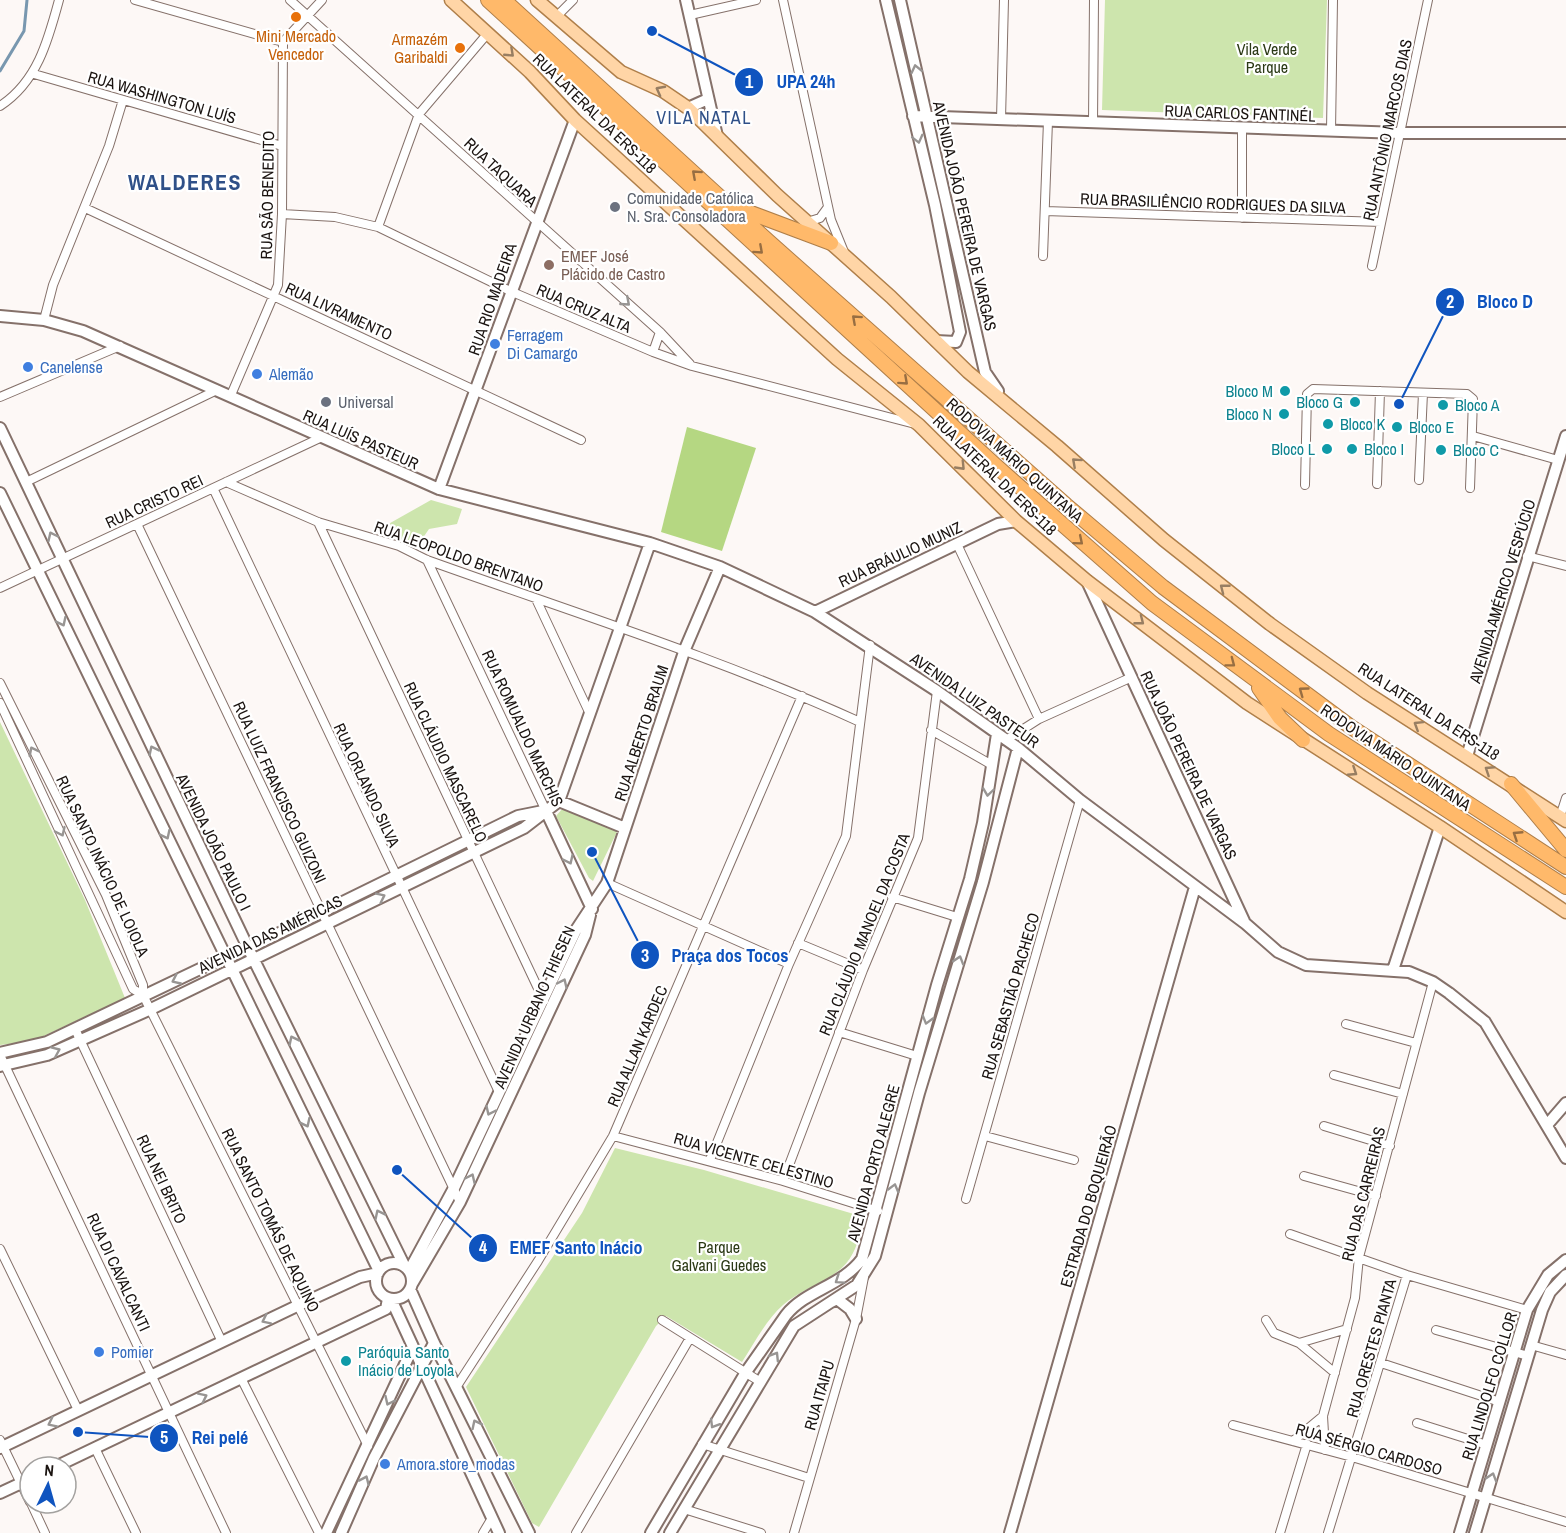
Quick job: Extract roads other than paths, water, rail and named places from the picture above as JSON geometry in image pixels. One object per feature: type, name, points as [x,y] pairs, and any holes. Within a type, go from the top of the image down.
[{"type":"highway","name":"RODOVIA MÁRIO QUINTANA","points":[[488,0],[1067,530],[1152,603],[1253,679],[1379,767],[1566,886]]},
{"type":"highway","name":"RODOVIA MÁRIO QUINTANA","points":[[505,1],[1066,505],[1185,605],[1350,727],[1566,867]]},
{"type":"highway","points":[[729,204],[831,243]]},
{"type":"highway","points":[[1253,679],[1280,718],[1304,740]]},
{"type":"highway","points":[[1511,784],[1566,850]]},
{"type":"main road","name":"RUA LATERAL DA ERS-118","points":[[451,0],[530,72],[575,120],[837,359],[920,425],[1002,507],[1087,581],[1247,703],[1440,827],[1566,912]]},
{"type":"main road","name":"RUA LATERAL DA ERS-118","points":[[537,0],[621,72],[663,91],[688,108],[936,341],[1164,540],[1270,624],[1368,693],[1563,819]]},
{"type":"street","points":[[0,106],[11,99],[33,74],[50,34],[59,0]]},
{"type":"street","points":[[135,0],[284,42],[322,0]]},
{"type":"street","name":"RUA TAQUARA","points":[[290,0],[660,332],[692,366]]},
{"type":"street","points":[[556,17],[573,0]]},
{"type":"street","points":[[686,0],[717,136]]},
{"type":"street","points":[[690,15],[756,0]]},
{"type":"street","points":[[783,0],[828,207],[835,234],[848,258]]},
{"type":"street","name":"AVENIDA JOÃO PEREIRA DE VARGAS","points":[[886,0],[935,205],[958,317],[959,338],[951,343],[936,341]]},
{"type":"street","name":"AVENIDA JOÃO PEREIRA DE VARGAS","points":[[900,0],[985,372],[991,383],[1030,424]]},
{"type":"street","points":[[1001,120],[1004,0]]},
{"type":"street","points":[[1093,123],[1094,0]]},
{"type":"street","points":[[1331,131],[1333,0]]},
{"type":"street","name":"RUA ANTÔNIO MARCOS DIAS","points":[[1372,266],[1428,0]]},
{"type":"street","points":[[378,227],[419,114],[488,33]]},
{"type":"street","name":"RUA SÃO BENEDITO","points":[[231,395],[278,285],[282,214],[284,42]]},
{"type":"street","name":"RUA WASHINGTON LUÍS","points":[[33,74],[282,146]]},
{"type":"street","points":[[688,108],[708,99]]},
{"type":"street","points":[[44,320],[53,285],[85,208],[123,100]]},
{"type":"street","name":"RUA CARLOS FANTINÉL","points":[[913,116],[1400,133],[1566,133]]},
{"type":"street","name":"RUA RIO MADEIRA","points":[[439,489],[535,222],[575,120]]},
{"type":"street","points":[[1043,256],[1048,121]]},
{"type":"street","points":[[1242,128],[1242,218]]},
{"type":"street","points":[[935,205],[947,203]]},
{"type":"street","points":[[807,222],[820,218],[828,207]]},
{"type":"street","name":"RUA LIVRAMENTO","points":[[85,208],[581,440]]},
{"type":"street","name":"RUA BRASILIÊNCIO RODRIGUES DA SILVA","points":[[1045,211],[1381,222]]},
{"type":"street","name":"RUA CRUZ ALTA","points":[[282,214],[335,217],[378,227],[510,291],[653,352],[692,366],[920,425]]},
{"type":"street","name":"RUA LUÍS PASTEUR","points":[[1,319],[44,320],[83,331],[439,489],[650,543],[720,567]]},
{"type":"street","points":[[653,352],[660,332]]},
{"type":"street","points":[[959,338],[968,344],[978,337]]},
{"type":"street","points":[[0,397],[120,346]]},
{"type":"street","points":[[1305,485],[1307,394],[1313,389],[1467,394],[1471,396],[1473,399],[1473,436],[1470,488]]},
{"type":"street","points":[[26,482],[217,390]]},
{"type":"street","points":[[1377,484],[1380,391]]},
{"type":"street","points":[[1419,480],[1423,393]]},
{"type":"street","points":[[881,416],[892,403]]},
{"type":"street","name":"AVENIDA JOÃO PAULO I","points":[[0,428],[251,953],[407,1269]]},
{"type":"street","points":[[1473,436],[1562,454]]},
{"type":"street","name":"AVENIDA AMÉRICO VESPÚCIO","points":[[1467,756],[1566,436]]},
{"type":"street","name":"RUA CRISTO REI","points":[[0,588],[320,438]]},
{"type":"street","name":"RUA LEOPOLDO BRENTANO","points":[[226,482],[318,522],[399,546],[427,560],[685,649],[860,722]]},
{"type":"street","name":"RUA ORLANDO SILVA","points":[[213,488],[400,888],[499,1092]]},
{"type":"street","points":[[0,493],[378,1272],[377,1288],[390,1299],[500,1533]]},
{"type":"street","points":[[998,524],[1002,507]]},
{"type":"street","name":"RUA BRÁULIO MUNIZ","points":[[814,612],[998,524],[1016,520]]},
{"type":"street","name":"RUA CLÁUDIO MASCARELO","points":[[318,522],[549,1013]]},
{"type":"street","name":"RUA LUIZ FRANCISCO GUIZONI","points":[[137,524],[460,1202]]},
{"type":"street","points":[[626,828],[559,801],[650,543]]},
{"type":"street","points":[[957,544],[1039,718]]},
{"type":"street","points":[[1527,556],[1566,566]]},
{"type":"street","name":"RUA ROMUALDO MARCHIS","points":[[427,560],[592,909]]},
{"type":"street","name":"AVENIDA LUIZ PASTEUR","points":[[720,567],[814,612],[870,645],[937,690],[1018,748],[1080,800],[1195,887]]},
{"type":"street","name":"RUA ALBERTO BRAUM","points":[[592,909],[608,882],[685,649],[720,567]]},
{"type":"street","name":"RUA JOÃO PEREIRA DE VARGAS","points":[[1087,581],[1246,924]]},
{"type":"street","points":[[536,599],[589,712]]},
{"type":"street","points":[[1105,618],[1122,607]]},
{"type":"street","points":[[710,1160],[789,964],[846,836],[870,645]]},
{"type":"street","points":[[1002,737],[1132,677]]},
{"type":"street","name":"RUA SANTO INÁCIO DE LOIOLA","points":[[0,683],[105,895],[143,985],[143,995]]},
{"type":"street","name":"RUA CLÁUDIO MANOEL DA COSTA","points":[[783,1180],[863,970],[918,838],[930,730],[937,690]]},
{"type":"street","name":"RUA ALLAN KARDEC","points":[[457,1386],[538,1262],[613,1136],[802,696]]},
{"type":"street","name":"RUA SANTO INÁCIO DE LOIOLA","points":[[0,703],[133,989],[143,995]]},
{"type":"street","points":[[930,730],[992,765]]},
{"type":"street","name":"AVENIDA PORTO ALEGRE","points":[[882,1213],[908,1089],[970,879],[983,823],[992,765],[1002,737]]},
{"type":"street","name":"AVENIDA PORTO ALEGRE","points":[[670,1533],[794,1326],[857,1285],[862,1259],[882,1213],[983,882],[1018,748]]},
{"type":"street","points":[[1563,819],[1566,798]]},
{"type":"street","name":"RUA SEBASTIÃO PACHECO","points":[[966,1199],[1080,800]]},
{"type":"street","name":"AVENIDA DAS AMÉRICAS","points":[[1,1060],[75,1029],[225,957],[251,953],[328,924],[524,828],[559,801]]},
{"type":"street","name":"AVENIDA DAS AMÉRICAS","points":[[1,1060],[47,1055],[151,1009],[230,969],[251,953],[322,912],[395,875],[518,816],[546,811]]},
{"type":"street","points":[[1393,970],[1440,827]]},
{"type":"street","points":[[970,879],[983,882]]},
{"type":"street","points":[[608,882],[789,964]]},
{"type":"street","points":[[1195,887],[1246,924],[1272,948],[1306,965],[1409,972],[1433,982],[1485,1022],[1566,1158]]},
{"type":"street","name":"ESTRADA DO BOQUEIRÃO","points":[[1011,1533],[1195,887]]},
{"type":"street","points":[[892,897],[957,917]]},
{"type":"street","name":"AVENIDA URBANO THIESEN","points":[[407,1269],[454,1188],[576,930],[592,909]]},
{"type":"street","name":"AVENIDA URBANO THIESEN","points":[[411,1286],[460,1202],[585,935],[592,909]]},
{"type":"street","points":[[798,943],[863,970]]},
{"type":"street","name":"RUA DAS CARREIRAS","points":[[1325,1450],[1323,1416],[1355,1298],[1359,1257],[1433,982]]},
{"type":"street","points":[[937,985],[951,988]]},
{"type":"street","name":"RUA SANTO TOMÁS DE AQUINO","points":[[143,995],[374,1458]]},
{"type":"street","points":[[1346,1024],[1416,1043]]},
{"type":"street","name":"RUA NEI BRITO","points":[[75,1029],[222,1341]]},
{"type":"street","points":[[839,1032],[917,1056]]},
{"type":"street","name":"RUA DI CAVALCANTI","points":[[1,1060],[226,1533]]},
{"type":"street","points":[[1334,1075],[1404,1094]]},
{"type":"street","points":[[908,1089],[920,1092]]},
{"type":"street","points":[[1547,1125],[1566,1103]]},
{"type":"street","points":[[1324,1126],[1390,1146]]},
{"type":"street","name":"RUA VICENTE CELESTINO","points":[[613,1136],[783,1180],[882,1213]]},
{"type":"street","points":[[985,1136],[1074,1160]]},
{"type":"street","points":[[1304,1176],[1376,1196]]},
{"type":"street","points":[[1290,1234],[1407,1275],[1527,1310]]},
{"type":"street","points":[[0,1249],[78,1410]]},
{"type":"street","name":"RUA LINDOLFO COLLOR","points":[[1460,1533],[1527,1310],[1548,1275],[1566,1260]]},
{"type":"street","points":[[18,1469],[1,1445],[360,1277],[378,1272],[391,1263],[407,1269],[411,1286],[434,1343],[529,1533]]},
{"type":"street","name":"AVENIDA PORTO ALEGRE","points":[[651,1533],[746,1372],[793,1307],[860,1271]]},
{"type":"street","name":"RUA ITAIPU","points":[[795,1533],[856,1319],[860,1271]]},
{"type":"street","name":"RUA ORESTES PIANTA","points":[[1328,1533],[1407,1275]]},
{"type":"street","name":"RUA LINDOLFO COLLOR","points":[[1475,1533],[1529,1351],[1550,1292],[1566,1275]]},
{"type":"street","points":[[390,1299],[401,1298],[411,1286]]},
{"type":"street","points":[[78,1456],[386,1309],[390,1299]]},
{"type":"street","points":[[831,1303],[837,1299],[850,1309],[856,1319]]},
{"type":"street","points":[[662,1320],[759,1381]]},
{"type":"street","points":[[1266,1320],[1274,1333],[1299,1343],[1335,1372]]},
{"type":"street","points":[[1299,1343],[1347,1329]]},
{"type":"street","points":[[1436,1330],[1514,1354],[1529,1351],[1566,1355]]},
{"type":"street","points":[[576,1533],[690,1338]]},
{"type":"street","points":[[341,1533],[374,1458],[434,1343]]},
{"type":"street","points":[[326,1533],[413,1347]]},
{"type":"street","points":[[1381,1363],[1500,1402]]},
{"type":"street","points":[[242,1378],[319,1533]]},
{"type":"street","points":[[1293,1441],[1323,1416]]},
{"type":"street","points":[[1417,1423],[1487,1445]]},
{"type":"street","name":"RUA SÉRGIO CARDOSO","points":[[1233,1425],[1307,1444],[1566,1520]]},
{"type":"street","points":[[702,1444],[809,1478]]},
{"type":"street","points":[[1280,1533],[1307,1444]]},
{"type":"street","points":[[95,1448],[136,1533]]},
{"type":"street","points":[[0,1493],[18,1485]]},
{"type":"street","points":[[684,1509],[762,1533]]},
{"type":"street","points":[[36,1515],[45,1533]]},
{"type":"street","points":[[483,1533],[492,1518]]},
{"type":"waterway","points":[[0,71],[24,31],[27,0]]},
{"type":"place","name":"Mini Mercado Vencedor","points":[[296,17]]},
{"type":"place","name":"UPA 24h","points":[[652,31]]},
{"type":"place","name":"Armazém Garibaldi","points":[[460,48]]},
{"type":"place","name":"Comunidade Católica N. Sra. Consoladora","points":[[615,207]]},
{"type":"place","name":"EMEF José Plácido de Castro","points":[[549,265]]},
{"type":"place","name":"Ferragem Di Camargo","points":[[495,344]]},
{"type":"place","name":"Canelense","points":[[28,367]]},
{"type":"place","name":"Alemão","points":[[257,374]]},
{"type":"place","name":"Bloco M","points":[[1285,391]]},
{"type":"place","name":"Universal","points":[[326,402]]},
{"type":"place","name":"Bloco G","points":[[1355,402]]},
{"type":"place","name":"Bloco D","points":[[1399,404]]},
{"type":"place","name":"Bloco A","points":[[1443,405]]},
{"type":"place","name":"Bloco N","points":[[1284,414]]},
{"type":"place","name":"Bloco K","points":[[1328,424]]},
{"type":"place","name":"Bloco E","points":[[1397,427]]},
{"type":"place","name":"Bloco L","points":[[1327,449]]},
{"type":"place","name":"Bloco I","points":[[1352,449]]},
{"type":"place","name":"Bloco C","points":[[1441,450]]},
{"type":"place","name":"Praça dos Tocos","points":[[592,852]]},
{"type":"place","name":"EMEF Santo Inácio","points":[[397,1170]]},
{"type":"place","name":"Pomier","points":[[99,1352]]},
{"type":"place","name":"Paróquia Santo Inácio de Loyola","points":[[346,1361]]},
{"type":"place","name":"Rei pelé","points":[[78,1432]]},
{"type":"place","name":"Amora.store_modas","points":[[385,1464]]},
{"type":"district","name":"VILA NATAL","points":[[704,117]]},
{"type":"district","name":"WALDERES","points":[[185,182]]},
{"type":"park label","name":"Vila Verde Parque","points":[[1267,58]]},
{"type":"park label","name":"Parque Galvani Guedes","points":[[719,1256]]}]
